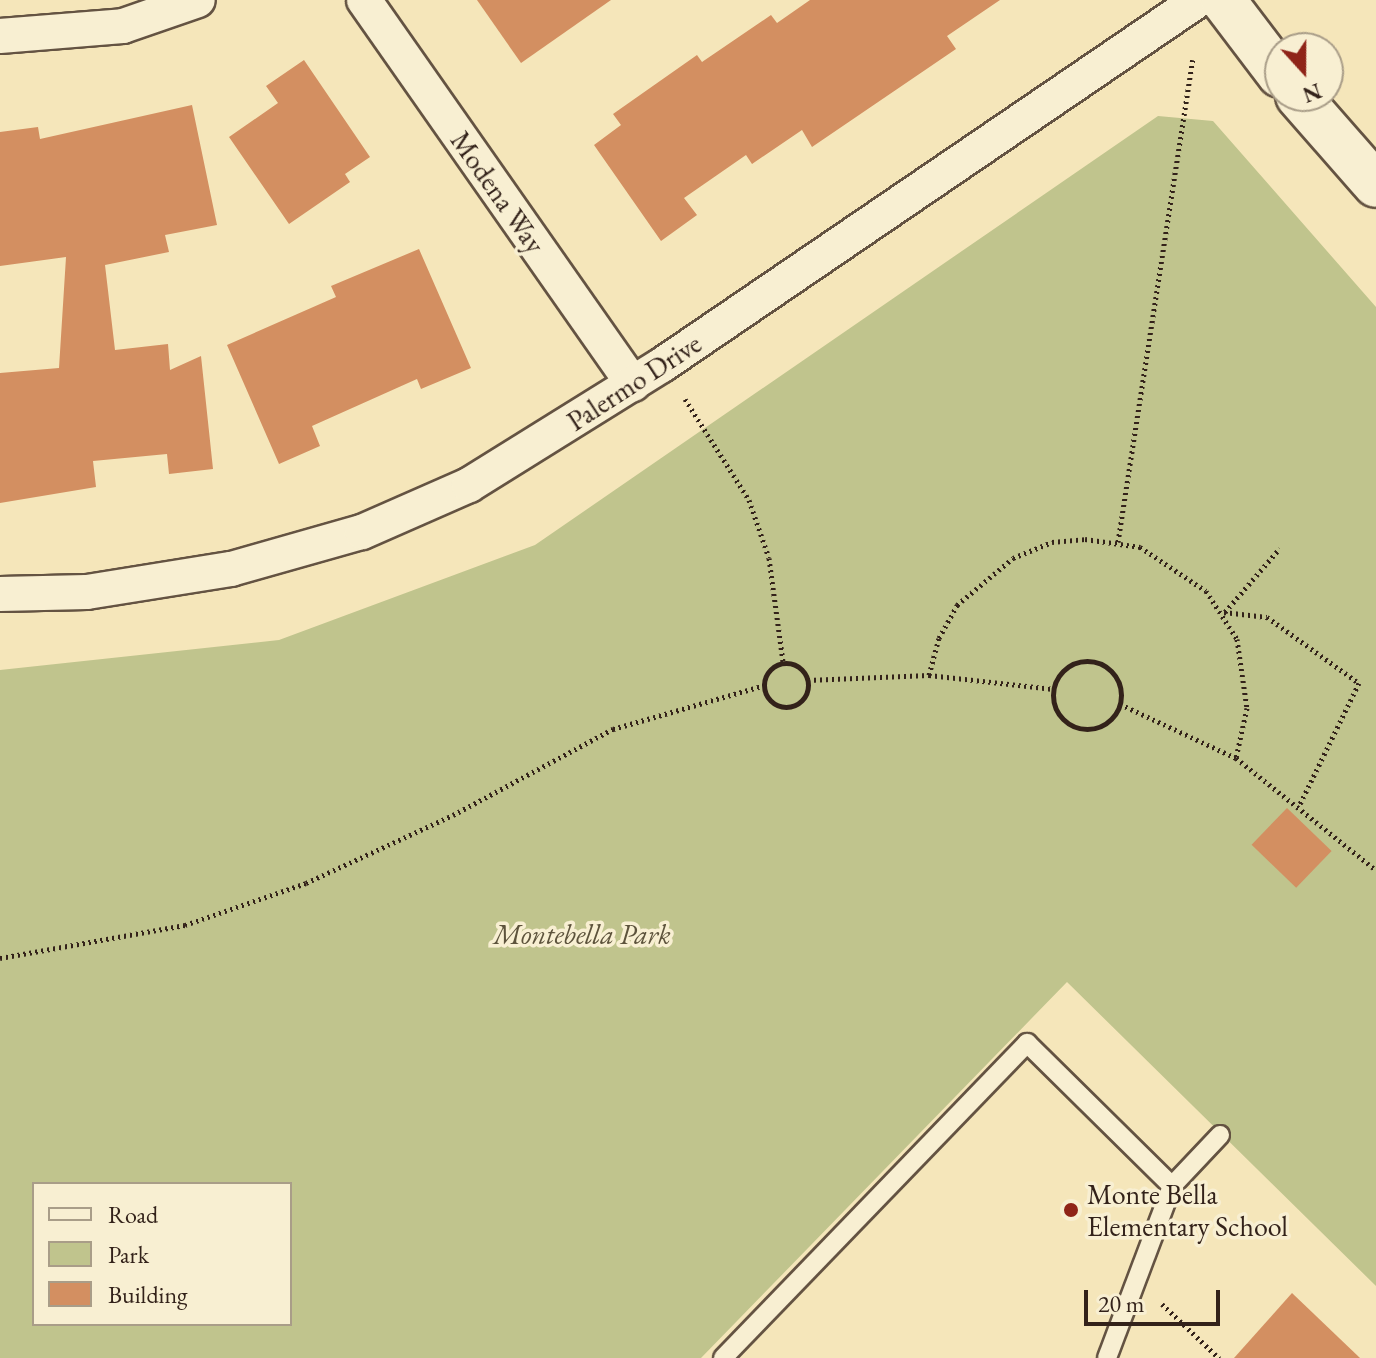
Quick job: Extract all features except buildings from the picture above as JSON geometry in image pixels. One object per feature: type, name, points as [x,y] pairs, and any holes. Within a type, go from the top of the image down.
[{"type":"street","points":[[0,36],[123,26],[198,0]]},
{"type":"street","name":"Modena Way","points":[[364,0],[633,384]]},
{"type":"street","name":"Palermo Drive","points":[[0,594],[160,583],[362,532],[510,463],[662,365],[1198,0]]},
{"type":"street","points":[[1223,0],[1264,54]]},
{"type":"street","points":[[1312,112],[1376,185]]},
{"type":"lane","points":[[723,1358],[1027,1043],[1172,1186]]},
{"type":"lane","points":[[1107,1358],[1172,1186],[1220,1135]]},
{"type":"path","points":[[1118,542],[1193,60]]},
{"type":"path","points":[[662,365],[744,486],[769,558],[783,662]]},
{"type":"path","points":[[929,675],[939,638],[980,579],[1052,542],[1118,542],[1161,555],[1224,612],[1246,670],[1247,708],[1236,758]]},
{"type":"path","points":[[1224,612],[1280,548]]},
{"type":"path","points":[[1224,612],[1267,617],[1359,683],[1299,806]]},
{"type":"path","points":[[1097,661],[1116,676],[1120,704],[1103,725],[1082,729],[1063,720],[1053,689],[1064,669],[1097,661]]},
{"type":"path","points":[[783,662],[798,666],[808,680],[805,698],[793,706],[772,701],[765,685],[771,669],[783,662]]},
{"type":"path","points":[[808,680],[929,675],[1053,689]]},
{"type":"path","points":[[0,958],[185,925],[306,883],[453,815],[613,729],[765,685]]},
{"type":"path","points":[[1120,704],[1236,758],[1376,870]]},
{"type":"path","points":[[1136,1279],[1219,1358]]},
{"type":"green space","name":"Montebella Park","points":[[1158,116],[1213,121],[1376,307],[1376,1286],[1067,982],[701,1358],[0,1358],[0,670],[279,640],[535,545]]},
{"type":"place","name":"Monte Bella Elementary School","points":[[1071,1210]]}]
